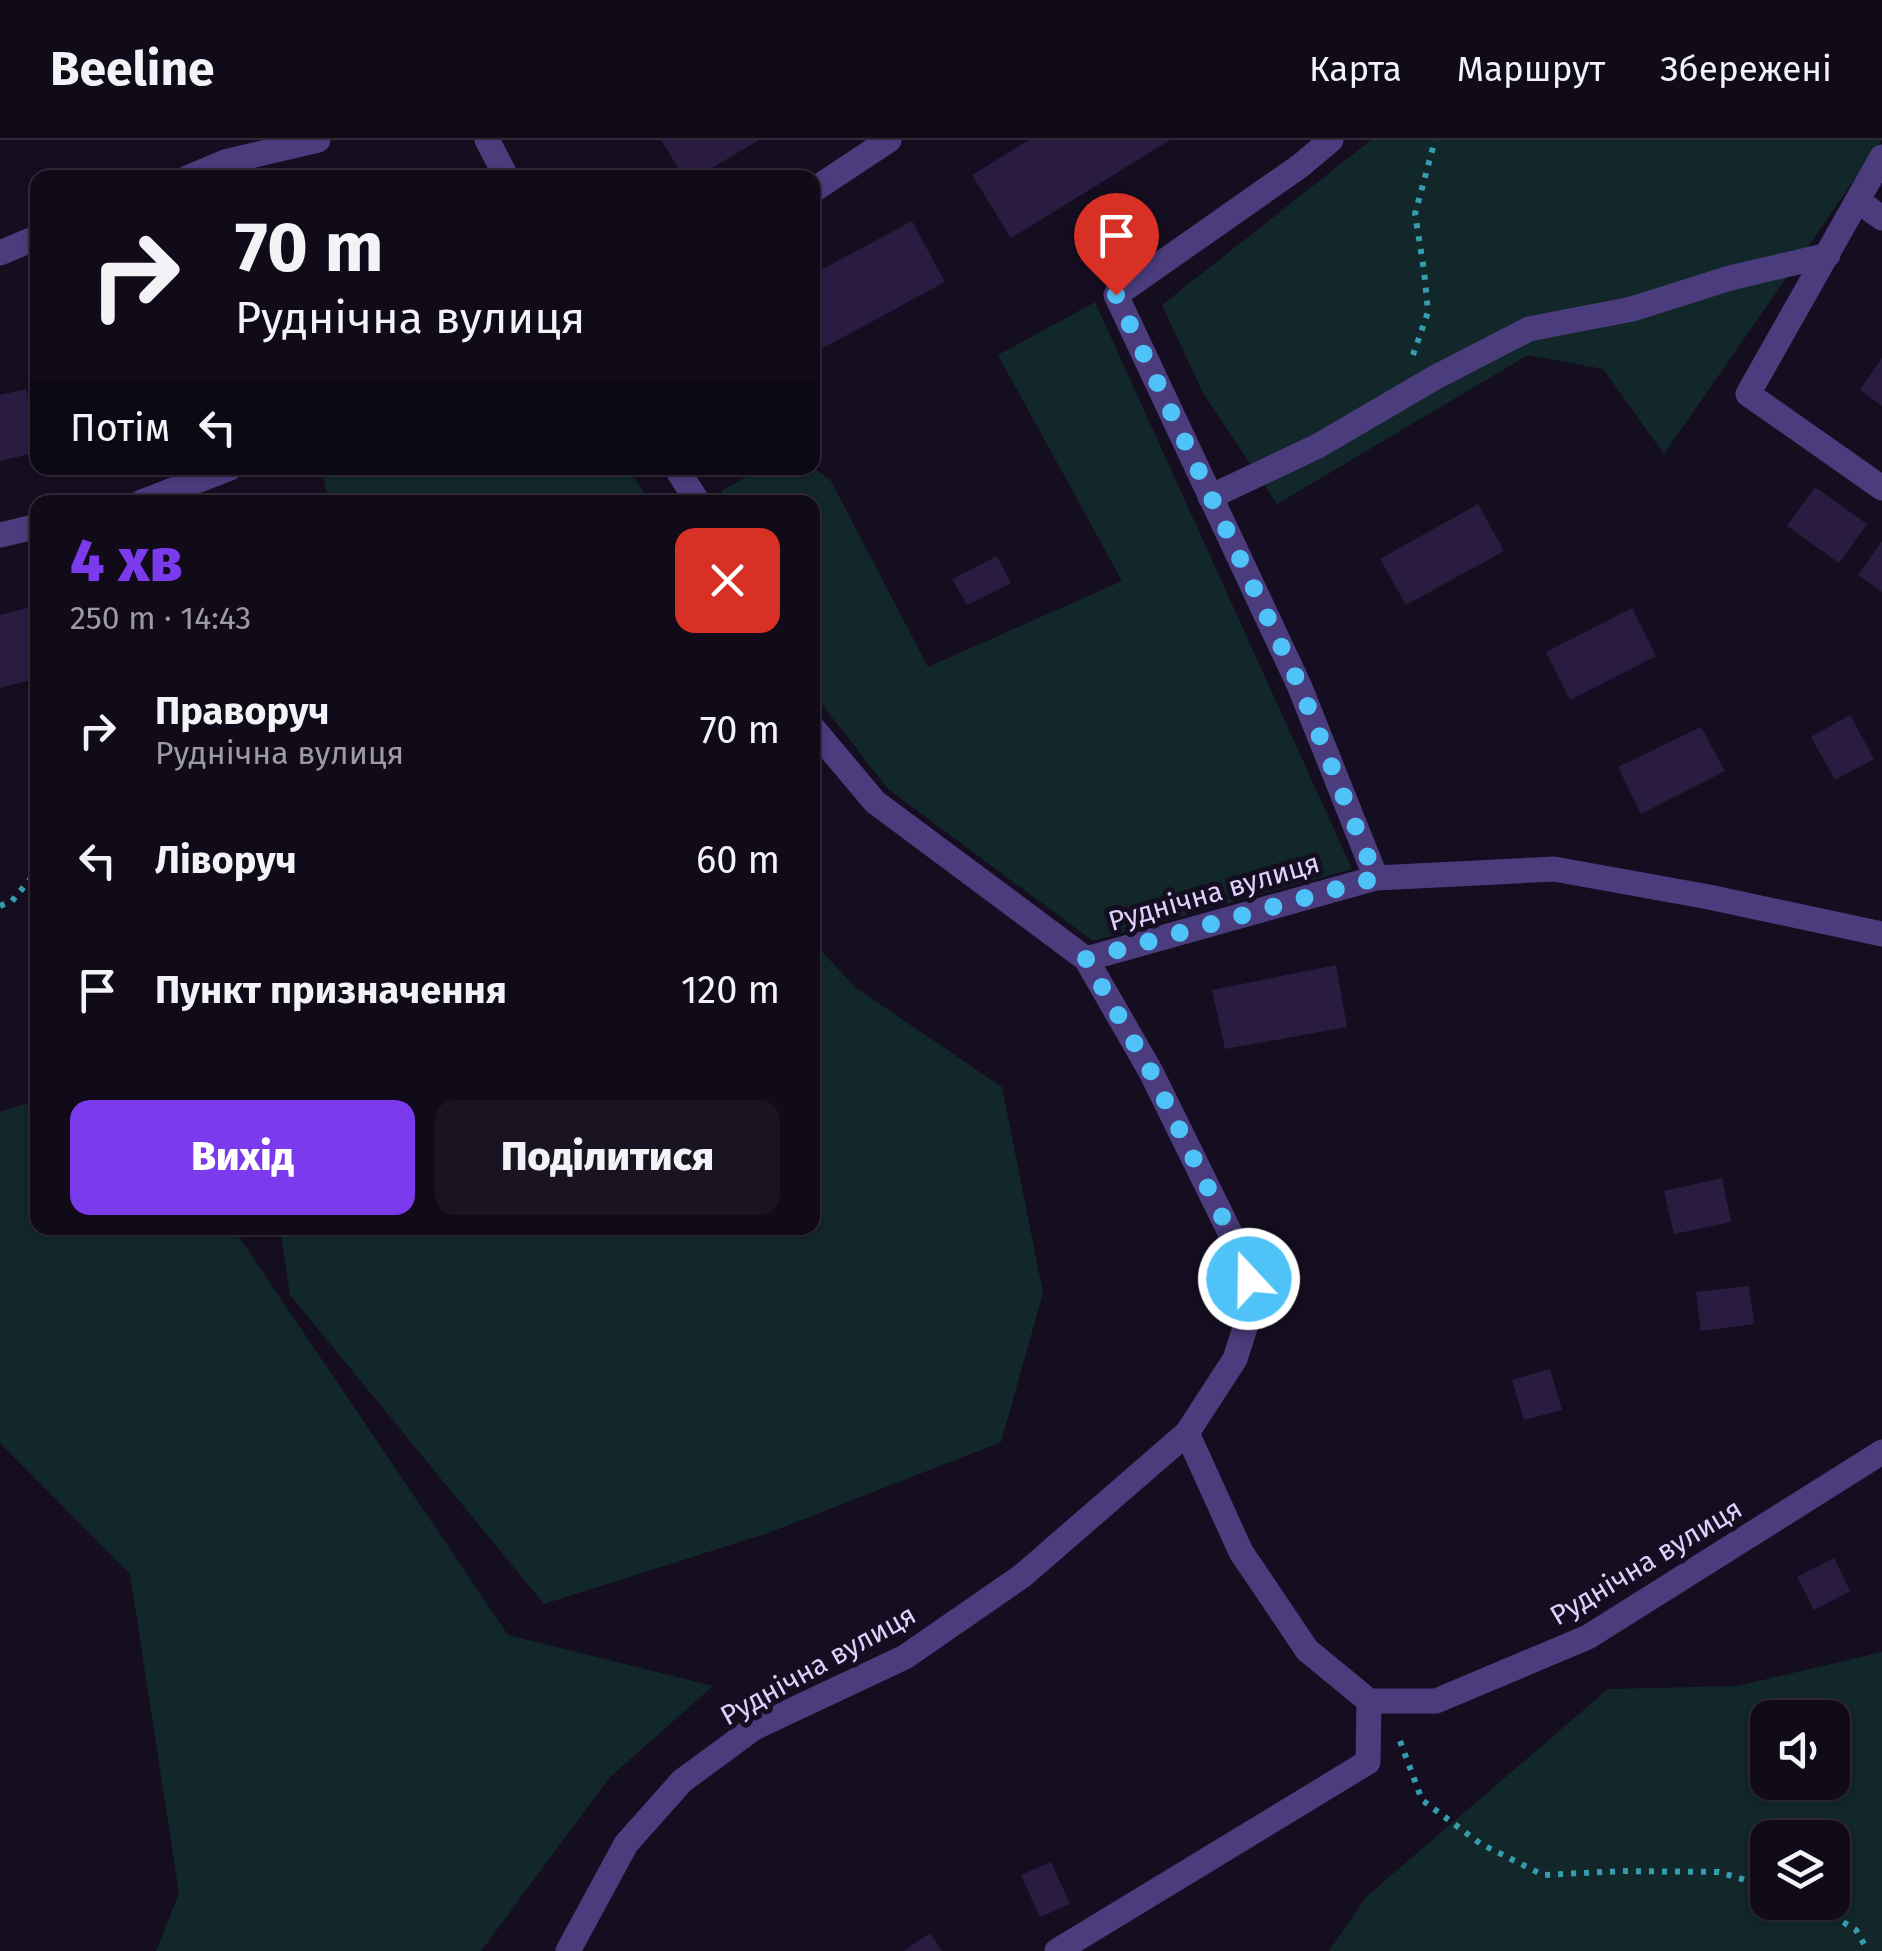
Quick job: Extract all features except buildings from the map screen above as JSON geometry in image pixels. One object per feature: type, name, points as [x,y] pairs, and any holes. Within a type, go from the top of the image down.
[{"type":"street","points":[[206,170],[318,140]]},
{"type":"street","points":[[487,140],[503,170]]},
{"type":"street","points":[[820,186],[889,140]]},
{"type":"street","points":[[1331,140],[1116,295],[1299,684],[1376,878]]},
{"type":"street","points":[[1882,157],[1748,394],[1882,488]]},
{"type":"street","points":[[1858,201],[1882,218]]},
{"type":"street","points":[[0,253],[30,241]]},
{"type":"street","points":[[1210,497],[1318,446],[1529,329],[1632,309],[1730,278],[1828,254]]},
{"type":"street","points":[[160,495],[212,475]]},
{"type":"street","points":[[0,535],[30,528]]},
{"type":"street","points":[[820,737],[875,802],[1086,959]]},
{"type":"street","name":"Руднічна вулиця","points":[[568,1951],[626,1844],[682,1781],[754,1728],[905,1657],[1022,1576],[1187,1434],[1236,1359],[1254,1300],[1243,1259],[1151,1072],[1086,959],[1376,878],[1554,869],[1882,934]]},
{"type":"street","points":[[1057,1951],[1368,1762],[1369,1701],[1308,1650],[1297,1635],[1241,1552],[1187,1434]]},
{"type":"street","name":"Руднічна вулиця","points":[[1369,1701],[1436,1701],[1588,1637],[1882,1452]]},
{"type":"path","points":[[1398,399],[1428,312],[1415,214],[1435,140]]},
{"type":"path","points":[[0,906],[12,901],[30,880]]},
{"type":"path","points":[[1369,1701],[1396,1730],[1422,1800],[1481,1844],[1542,1875],[1623,1870],[1719,1872],[1750,1881]]},
{"type":"path","points":[[1840,1920],[1856,1930],[1868,1951]]},
{"type":"green space","points":[[1371,140],[1882,140],[1664,454],[1603,369],[1528,355],[1277,504],[1203,393],[1162,305]]},
{"type":"green space","points":[[1095,302],[1352,869],[1093,941],[888,789],[820,702],[820,495],[723,495],[721,491],[750,475],[820,472],[831,481],[928,667],[1122,581],[998,355]]},
{"type":"green space","points":[[323,475],[633,475],[645,495],[327,495]]},
{"type":"green space","points":[[820,949],[856,988],[1002,1087],[1043,1293],[1001,1442],[768,1533],[544,1604],[290,1295],[281,1235],[820,1235]]},
{"type":"green space","points":[[30,1102],[30,1235],[238,1235],[508,1635],[713,1686],[610,1777],[481,1951],[156,1951],[179,1893],[130,1574],[0,1443],[0,1112]]},
{"type":"green space","points":[[1882,1652],[1882,1951],[1329,1951],[1367,1896],[1608,1689],[1737,1686]]},
{"type":"route","points":[[1116,295],[1299,684],[1376,878],[1086,959],[1151,1072],[1243,1259],[1249,1279]]}]
